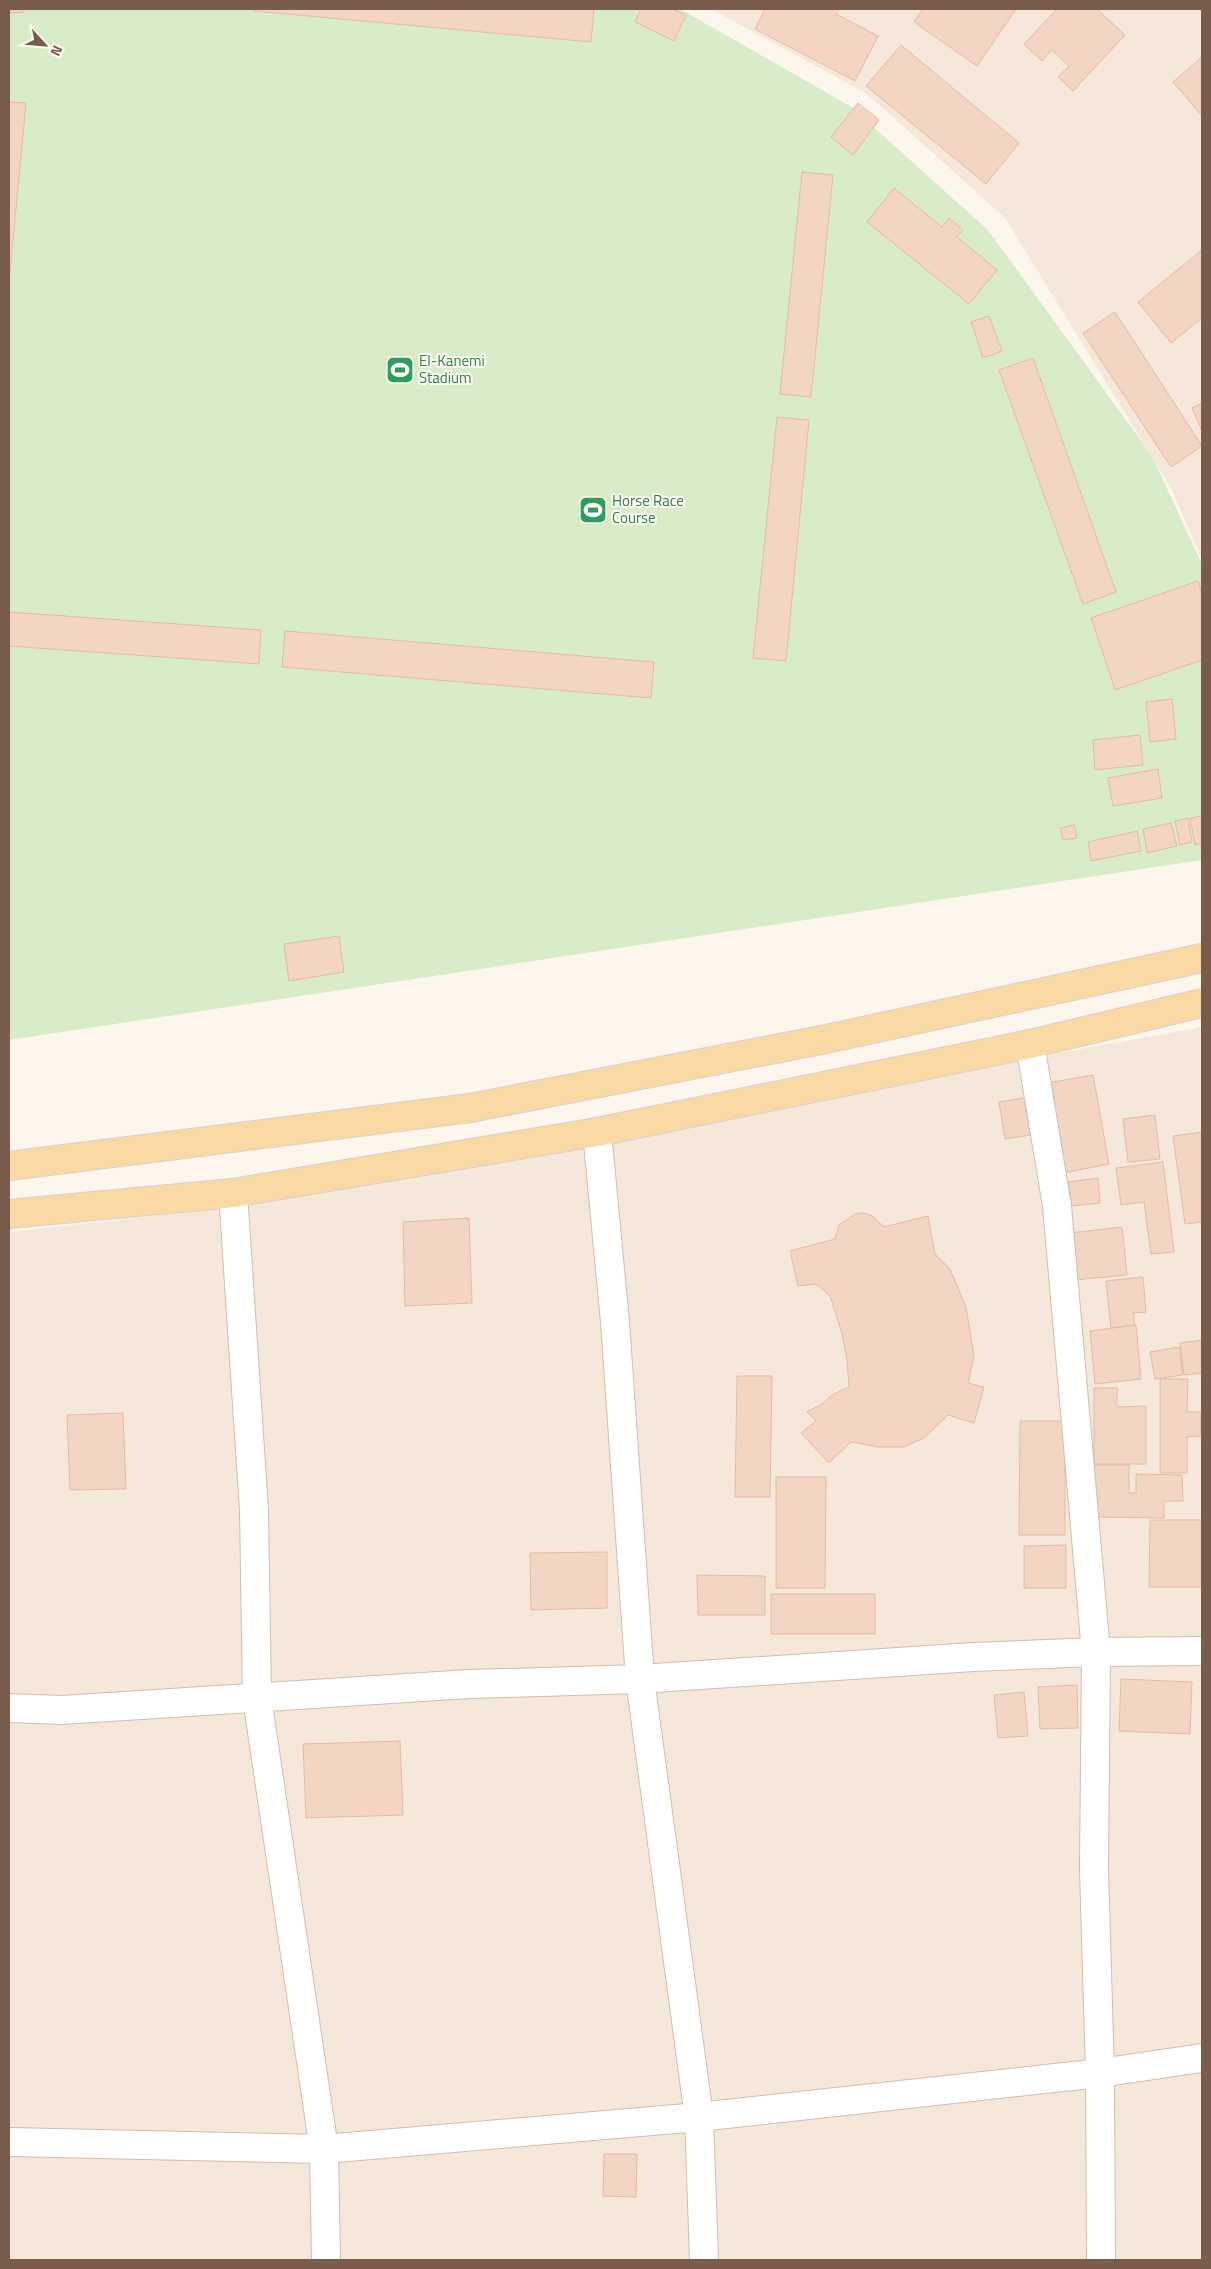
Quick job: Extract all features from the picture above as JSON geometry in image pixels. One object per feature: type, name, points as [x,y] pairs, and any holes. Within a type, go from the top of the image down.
[{"type":"main road","points":[[9,1166],[470,1108],[826,1039],[1202,958]]},
{"type":"main road","points":[[9,1214],[233,1193],[597,1132],[1030,1044],[1202,1003]]},
{"type":"street","points":[[1030,1044],[1057,1206],[1096,1652],[1094,1869],[1100,2073],[1101,2260]]},
{"type":"street","points":[[597,1132],[615,1322],[640,1679],[698,2116],[704,2260]]},
{"type":"street","points":[[233,1193],[254,1510],[256,1698],[324,2149],[326,2260]]},
{"type":"street","points":[[9,1708],[62,1710],[470,1684],[640,1679],[973,1657],[1096,1652],[1202,1652]]},
{"type":"street","points":[[9,2142],[324,2149],[698,2116],[1100,2073],[1202,2058]]},
{"type":"shaded area","points":[[711,9],[1202,9],[1202,560],[1171,488],[1005,218],[866,93]]},
{"type":"shaded area","points":[[1202,1027],[1202,2260],[9,2260],[9,1232],[179,1213]]},
{"type":"green space","name":"Horse Race Course","points":[[9,9],[680,9],[850,106],[988,230],[1152,456],[1202,564],[1202,860],[9,1040]]},
{"type":"building","points":[[9,9],[24,9],[24,12],[9,13]]},
{"type":"building","points":[[255,9],[594,9],[591,42],[254,11]]},
{"type":"building","points":[[641,9],[672,9],[686,15],[674,41],[635,22]]},
{"type":"building","points":[[765,9],[839,9],[836,14],[878,36],[855,81],[755,29]]},
{"type":"building","points":[[923,9],[1016,9],[977,66],[914,22]]},
{"type":"building","points":[[1057,9],[1097,9],[1125,35],[1073,91],[1058,77],[1069,66],[1052,50],[1042,61],[1024,44]]},
{"type":"building","points":[[901,45],[1019,143],[986,184],[866,86]]},
{"type":"building","points":[[1202,57],[1202,116],[1173,82]]},
{"type":"building","points":[[9,102],[26,103],[9,283]]},
{"type":"building","points":[[858,103],[879,120],[853,155],[831,137]]},
{"type":"building","points":[[802,172],[833,175],[811,397],[780,394]]},
{"type":"building","points":[[894,188],[942,227],[949,218],[963,230],[957,237],[997,270],[969,304],[867,222]]},
{"type":"building","points":[[1202,250],[1202,318],[1171,343],[1138,302]]},
{"type":"building","points":[[1115,312],[1202,446],[1171,467],[1083,333]]},
{"type":"building","points":[[989,316],[1002,351],[983,358],[971,322]]},
{"type":"building","points":[[1033,358],[1116,592],[1083,604],[999,370]]},
{"type":"building","points":[[1202,403],[1202,431],[1192,408]]},
{"type":"building","points":[[777,417],[809,420],[786,661],[753,658]]},
{"type":"building","points":[[1198,581],[1202,594],[1202,660],[1115,690],[1091,618]]},
{"type":"building","points":[[9,612],[261,630],[259,664],[9,646]]},
{"type":"building","points":[[285,631],[654,662],[651,698],[282,667]]},
{"type":"building","points":[[1172,699],[1176,739],[1150,742],[1146,702]]},
{"type":"building","points":[[1140,735],[1143,765],[1095,770],[1093,740]]},
{"type":"building","points":[[1158,769],[1162,798],[1113,806],[1108,778]]},
{"type":"building","points":[[1202,816],[1202,843],[1195,845],[1190,818]]},
{"type":"building","points":[[1188,818],[1192,842],[1180,845],[1175,821]]},
{"type":"building","points":[[1171,823],[1177,846],[1147,853],[1143,829]]},
{"type":"building","points":[[1074,825],[1077,838],[1063,840],[1060,828]]},
{"type":"building","points":[[1137,831],[1141,851],[1091,861],[1088,842]]},
{"type":"building","points":[[339,936],[344,972],[289,981],[284,944]]},
{"type":"building","points":[[1093,1075],[1109,1164],[1063,1173],[1047,1083]]},
{"type":"building","points":[[1030,1097],[1037,1134],[1005,1139],[999,1102]]},
{"type":"building","points":[[1155,1115],[1160,1159],[1128,1162],[1123,1119]]},
{"type":"building","points":[[1202,1132],[1202,1222],[1185,1224],[1173,1136]]},
{"type":"building","points":[[1163,1162],[1174,1252],[1151,1254],[1144,1202],[1121,1205],[1116,1168]]},
{"type":"building","points":[[1098,1178],[1100,1203],[1071,1206],[1068,1182]]},
{"type":"building","points":[[855,1214],[871,1215],[884,1227],[928,1216],[935,1254],[950,1269],[966,1307],[974,1356],[968,1383],[984,1387],[974,1423],[948,1415],[924,1438],[904,1447],[879,1447],[851,1442],[829,1463],[801,1433],[816,1421],[807,1412],[822,1404],[832,1395],[849,1387],[847,1360],[842,1333],[830,1296],[816,1284],[798,1286],[790,1251],[835,1239],[839,1225]]},
{"type":"building","points":[[469,1218],[472,1303],[405,1306],[403,1222]]},
{"type":"building","points":[[1122,1227],[1127,1275],[1075,1280],[1070,1233]]},
{"type":"building","points":[[1143,1277],[1146,1312],[1133,1313],[1135,1325],[1111,1328],[1106,1281]]},
{"type":"building","points":[[1136,1325],[1141,1379],[1095,1384],[1090,1331]]},
{"type":"building","points":[[1202,1340],[1202,1373],[1184,1375],[1180,1343]]},
{"type":"building","points":[[1179,1347],[1183,1375],[1155,1379],[1150,1352]]},
{"type":"building","points":[[737,1376],[772,1376],[770,1497],[735,1497]]},
{"type":"building","points":[[1160,1379],[1188,1379],[1187,1412],[1201,1412],[1201,1436],[1187,1437],[1187,1473],[1160,1473]]},
{"type":"building","points":[[1094,1388],[1117,1388],[1117,1407],[1146,1406],[1146,1464],[1094,1464]]},
{"type":"building","points":[[123,1413],[126,1489],[70,1490],[67,1415]]},
{"type":"building","points":[[1020,1421],[1065,1421],[1065,1535],[1019,1535]]},
{"type":"building","points":[[1093,1465],[1129,1465],[1129,1493],[1136,1493],[1136,1474],[1182,1475],[1183,1501],[1164,1501],[1164,1518],[1093,1517]]},
{"type":"building","points":[[776,1477],[826,1477],[825,1588],[776,1588]]},
{"type":"building","points":[[1150,1520],[1202,1520],[1202,1587],[1149,1587]]},
{"type":"building","points":[[1066,1545],[1066,1588],[1024,1588],[1024,1546]]},
{"type":"building","points":[[607,1552],[607,1608],[531,1610],[530,1553]]},
{"type":"building","points":[[697,1575],[765,1576],[765,1615],[698,1615]]},
{"type":"building","points":[[771,1594],[875,1594],[875,1634],[771,1634]]},
{"type":"building","points":[[1121,1679],[1192,1682],[1190,1734],[1119,1731]]},
{"type":"building","points":[[1077,1685],[1078,1728],[1040,1729],[1038,1687]]},
{"type":"building","points":[[1024,1692],[1028,1736],[998,1738],[994,1695]]},
{"type":"building","points":[[400,1741],[403,1815],[306,1818],[303,1744]]},
{"type":"building","points":[[604,2154],[637,2154],[636,2197],[603,2196]]},
{"type":"place","name":"El-Kanemi Stadium","points":[[400,370]]},
{"type":"place","name":"Horse Race Course","points":[[593,510]]}]
